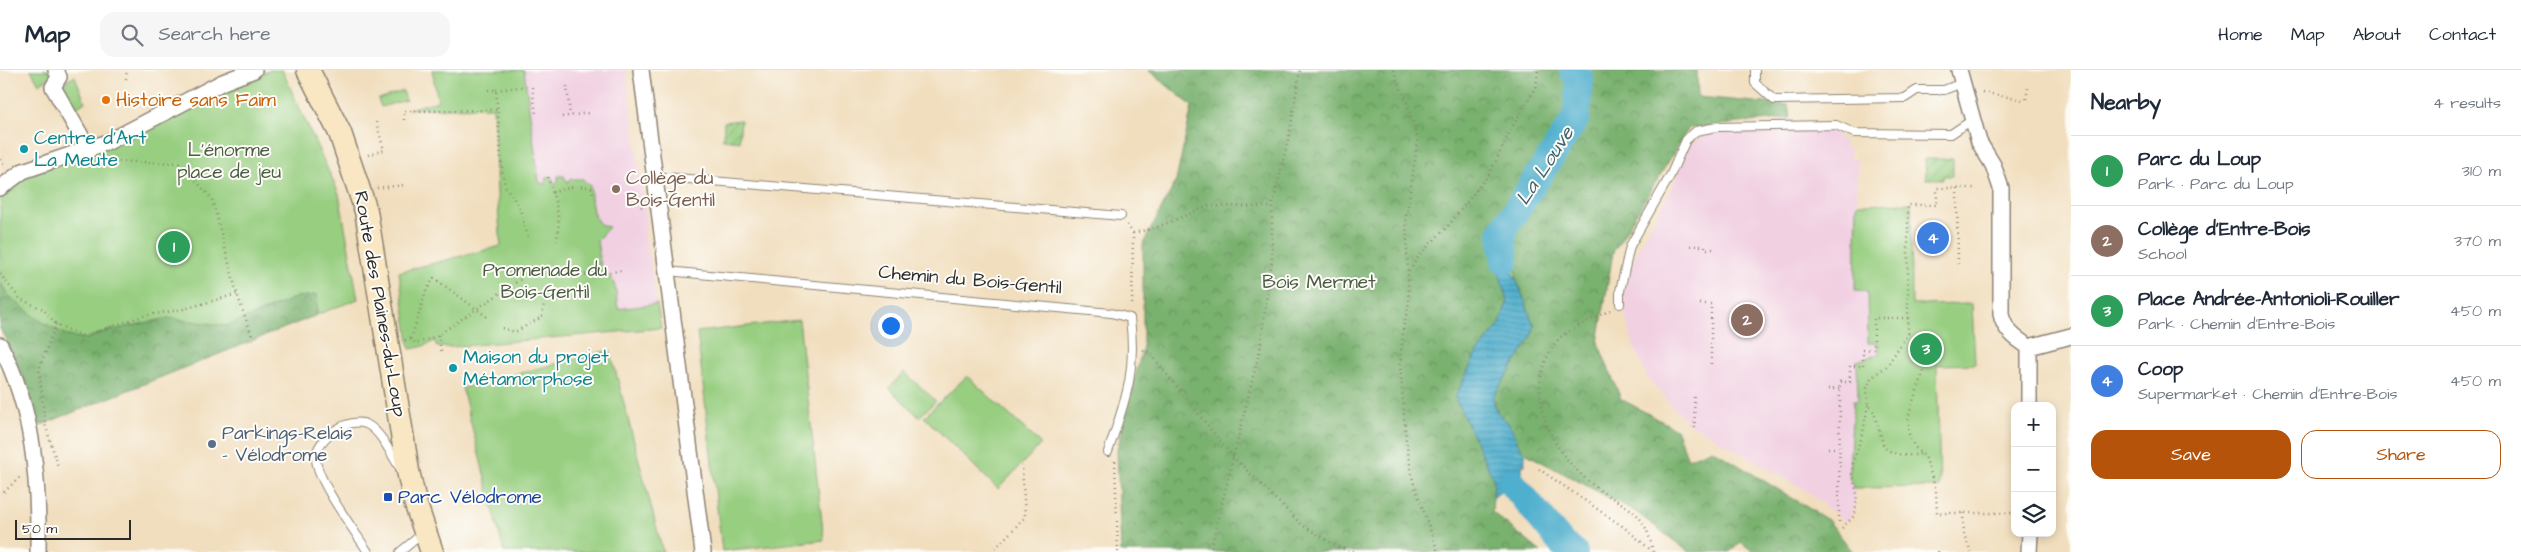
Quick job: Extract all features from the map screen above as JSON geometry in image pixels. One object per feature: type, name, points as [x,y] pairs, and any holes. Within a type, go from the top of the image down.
[{"type":"main road","name":"Route des Plaines-du-Loup","points":[[308,70],[340,133],[366,212],[412,488],[428,542]]},
{"type":"street","points":[[56,70],[59,77],[53,87],[89,150]]},
{"type":"street","points":[[0,188],[23,171],[108,142],[223,82],[254,70]]},
{"type":"street","points":[[641,70],[702,552]]},
{"type":"street","points":[[1960,76],[1979,142],[1993,165],[2001,188],[2002,320],[2010,334],[2029,347],[2071,336]]},
{"type":"street","points":[[0,345],[17,386],[30,429],[36,466],[38,549]]},
{"type":"street","points":[[2029,347],[2029,402]]},
{"type":"street","points":[[2030,537],[2030,552]]},
{"type":"lane","points":[[1755,70],[1755,83],[1774,100],[1904,98],[1916,90],[1944,90],[1960,76]]},
{"type":"lane","points":[[1620,304],[1620,291],[1630,246],[1670,176],[1686,140],[1696,131],[1717,127],[1836,125],[1854,133],[1951,134],[1972,120]]},
{"type":"lane","points":[[654,176],[1121,216]]},
{"type":"lane","name":"Chemin du Bois-Gentil","points":[[667,268],[1111,313],[1130,318]]},
{"type":"lane","points":[[1108,452],[1132,375],[1134,348],[1130,318]]},
{"type":"lane","name":"Route des Plaines-du-Loup","points":[[368,552],[321,476],[316,460],[320,442],[351,423],[359,422],[368,425],[376,432],[412,488]]},
{"type":"lane","name":"Route des Plaines-du-Loup","points":[[400,552],[428,542]]},
{"type":"path","points":[[126,79],[127,70]]},
{"type":"path","points":[[1210,552],[1260,348],[1272,259],[1272,207],[1290,132],[1300,70]]},
{"type":"path","points":[[1394,70],[1406,100],[1418,140],[1406,219],[1409,302],[1403,330],[1400,364],[1406,440],[1413,481],[1438,552]]},
{"type":"path","points":[[1409,272],[1421,253],[1448,226],[1490,173],[1510,131],[1536,87],[1538,71]]},
{"type":"path","points":[[488,90],[526,86]]},
{"type":"path","points":[[566,86],[570,116]]},
{"type":"path","points":[[532,87],[536,114]]},
{"type":"path","points":[[1982,92],[2023,100],[2026,98],[2028,88]]},
{"type":"path","points":[[496,90],[505,186],[518,206],[528,237]]},
{"type":"path","points":[[404,120],[404,111],[497,110]]},
{"type":"path","points":[[562,117],[588,113]]},
{"type":"path","points":[[368,155],[384,150],[376,122]]},
{"type":"path","points":[[89,150],[97,161],[180,163],[212,199],[237,294],[253,339]]},
{"type":"path","points":[[548,177],[559,228],[556,241]]},
{"type":"path","points":[[377,188],[405,185]]},
{"type":"path","points":[[552,193],[570,188],[588,187],[592,188],[593,195]]},
{"type":"path","points":[[1842,528],[1855,515],[1857,494],[1852,473],[1868,405],[1867,388],[1871,378],[1886,366],[1908,333],[1908,205],[1937,204],[1937,188],[1977,188]]},
{"type":"path","points":[[1957,188],[1958,266]]},
{"type":"path","points":[[1133,233],[1155,228],[1209,206],[1272,207]]},
{"type":"path","points":[[1121,216],[1133,233],[1130,318]]},
{"type":"path","points":[[1690,246],[1704,246],[1704,249],[1717,249]]},
{"type":"path","points":[[570,274],[592,275],[624,270]]},
{"type":"path","points":[[0,274],[20,299],[43,309],[56,324],[83,336],[144,316],[184,309],[237,294]]},
{"type":"path","points":[[412,339],[426,291],[434,278],[490,319]]},
{"type":"path","points":[[412,339],[416,344],[438,335],[521,279]]},
{"type":"path","points":[[502,328],[516,332],[542,317],[546,288]]},
{"type":"path","points":[[1620,304],[1559,338],[1543,364],[1538,394],[1543,415],[1567,461],[1593,485],[1636,512],[1649,532],[1653,552]]},
{"type":"path","points":[[1700,304],[1711,304],[1711,367]]},
{"type":"path","points":[[1839,522],[1838,448],[1841,444],[1840,382],[1850,382],[1850,366],[1863,366],[1863,350],[1874,349],[1874,318],[1908,318]]},
{"type":"path","points":[[56,324],[39,369],[45,424],[58,466]]},
{"type":"path","points":[[1908,333],[1917,338],[1923,351],[1924,363],[1923,375],[1906,430],[1920,454],[1924,456],[1936,490],[1937,513],[2011,513]]},
{"type":"path","points":[[438,335],[442,354]]},
{"type":"path","points":[[404,340],[412,339]]},
{"type":"path","points":[[1134,348],[1149,352],[1232,456],[1302,525],[1338,547],[1356,552]]},
{"type":"path","points":[[1828,389],[1840,389]]},
{"type":"path","points":[[1694,397],[1694,432]]},
{"type":"path","points":[[1868,405],[1874,412],[1880,435],[1888,450],[1910,456],[1920,454]]},
{"type":"path","points":[[1828,448],[1838,448]]},
{"type":"path","points":[[1108,452],[1116,462],[1118,552]]},
{"type":"path","points":[[992,552],[1025,517],[1022,465]]},
{"type":"path","points":[[1539,469],[1625,528],[1653,552]]},
{"type":"path","points":[[1963,513],[1964,535],[1971,552]]},
{"type":"shaded area","name":"Collège du Bois-Gentil","points":[[524,70],[626,70],[646,217],[645,233],[657,304],[618,309],[615,288],[601,268],[597,240],[609,228],[599,224],[595,217],[590,186],[571,179],[567,182],[564,176],[559,176],[556,184],[553,183],[552,177],[546,177],[545,185],[539,182]]},
{"type":"shaded area","points":[[1837,130],[1837,139],[1844,139],[1844,148],[1850,148],[1850,159],[1858,159],[1855,290],[1867,291],[1868,343],[1878,343],[1879,354],[1857,362],[1858,401],[1853,401],[1849,473],[1855,493],[1855,504],[1852,515],[1845,522],[1807,491],[1686,421],[1648,379],[1632,341],[1625,314],[1625,289],[1634,257],[1681,169],[1689,145],[1711,131]]},
{"type":"green space","points":[[31,70],[50,70],[52,76],[39,84]]},
{"type":"green space","name":"L’énorme place de jeu","points":[[270,70],[282,70],[339,194],[358,299],[41,425],[33,413],[23,376],[0,328],[0,194],[27,174]]},
{"type":"green space","name":"Promenade du Bois-Gentil","points":[[432,70],[524,70],[539,182],[545,185],[546,177],[552,177],[553,183],[556,184],[558,176],[564,176],[567,182],[571,179],[583,179],[590,186],[595,217],[603,226],[609,227],[597,240],[601,268],[613,282],[618,309],[657,304],[661,328],[452,347],[437,347],[435,341],[410,349],[399,272],[501,246],[493,107],[408,109],[438,101]]},
{"type":"green space","name":"Bois Mermet","points":[[1148,70],[1697,70],[1698,97],[1788,105],[1790,118],[1689,128],[1613,252],[1598,343],[1621,399],[1676,429],[1688,459],[1712,449],[1828,520],[1853,552],[1753,552],[1741,542],[1730,552],[1689,552],[1636,512],[1518,448],[1508,423],[1499,417],[1493,397],[1531,338],[1534,326],[1517,281],[1515,257],[1506,243],[1512,229],[1501,216],[1492,231],[1491,249],[1508,299],[1500,324],[1476,354],[1455,398],[1494,480],[1492,512],[1541,552],[1121,552],[1117,450],[1143,346],[1143,244],[1176,181],[1192,106]]},
{"type":"green space","points":[[75,76],[85,102],[74,110],[60,85]]},
{"type":"green space","points":[[403,91],[406,100],[381,107],[378,99]]},
{"type":"green space","points":[[741,120],[739,141],[723,139],[724,122]]},
{"type":"green space","points":[[1925,159],[1953,159],[1953,176],[1943,176],[1943,179],[1926,179]]},
{"type":"green space","points":[[1911,203],[1912,305],[1972,304],[1975,364],[1937,365],[1940,487],[1853,488],[1849,473],[1853,401],[1858,401],[1857,361],[1879,354],[1878,343],[1868,343],[1867,291],[1855,290],[1857,204]]},
{"type":"green space","points":[[1501,215],[1512,229],[1506,243],[1515,257],[1517,281],[1505,261],[1493,256],[1492,235]]},
{"type":"green space","points":[[0,282],[8,295],[37,319],[68,336],[86,339],[104,332],[168,318],[227,326],[297,297],[317,295],[317,315],[41,425],[33,413],[23,376],[0,328]]},
{"type":"green space","points":[[799,320],[824,540],[722,551],[697,332]]},
{"type":"green space","points":[[610,350],[663,552],[504,552],[462,388]]},
{"type":"green space","points":[[904,372],[936,401],[919,417],[889,388]]},
{"type":"green space","points":[[967,376],[1041,444],[998,489],[924,417]]},
{"type":"water","points":[[1493,256],[1505,261],[1517,281],[1534,326],[1531,338],[1493,397],[1496,410],[1511,427],[1519,446],[1525,453],[1525,461],[1522,461],[1525,462],[1525,465],[1522,466],[1522,474],[1493,498],[1494,480],[1455,398],[1476,354],[1500,324],[1508,300]]},
{"type":"waterway","name":"La Louve","points":[[1505,261],[1502,232],[1576,118],[1580,80],[1573,70]]},
{"type":"waterway","name":"La Louve","points":[[1512,483],[1563,545],[1574,552]]},
{"type":"place","name":"Histoire sans Faim","points":[[106,100]]},
{"type":"place","name":"Centre d'Art La Meute","points":[[24,149]]},
{"type":"place","name":"Collège du Bois-Gentil","points":[[616,189]]},
{"type":"place","name":"Coop","points":[[1933,238]]},
{"type":"place","name":"Parc du Loup","points":[[174,247]]},
{"type":"place","name":"Collège d'Entre-Bois","points":[[1747,320]]},
{"type":"place","name":"Place Andrée-Antonioli-Rouiller","points":[[1926,349]]},
{"type":"place","name":"Maison du projet Métamorphose","points":[[453,368]]},
{"type":"place","name":"Parkings-Relais - Vélodrome","points":[[212,444]]},
{"type":"place","name":"Parc Vélodrome","points":[[388,497]]}]
